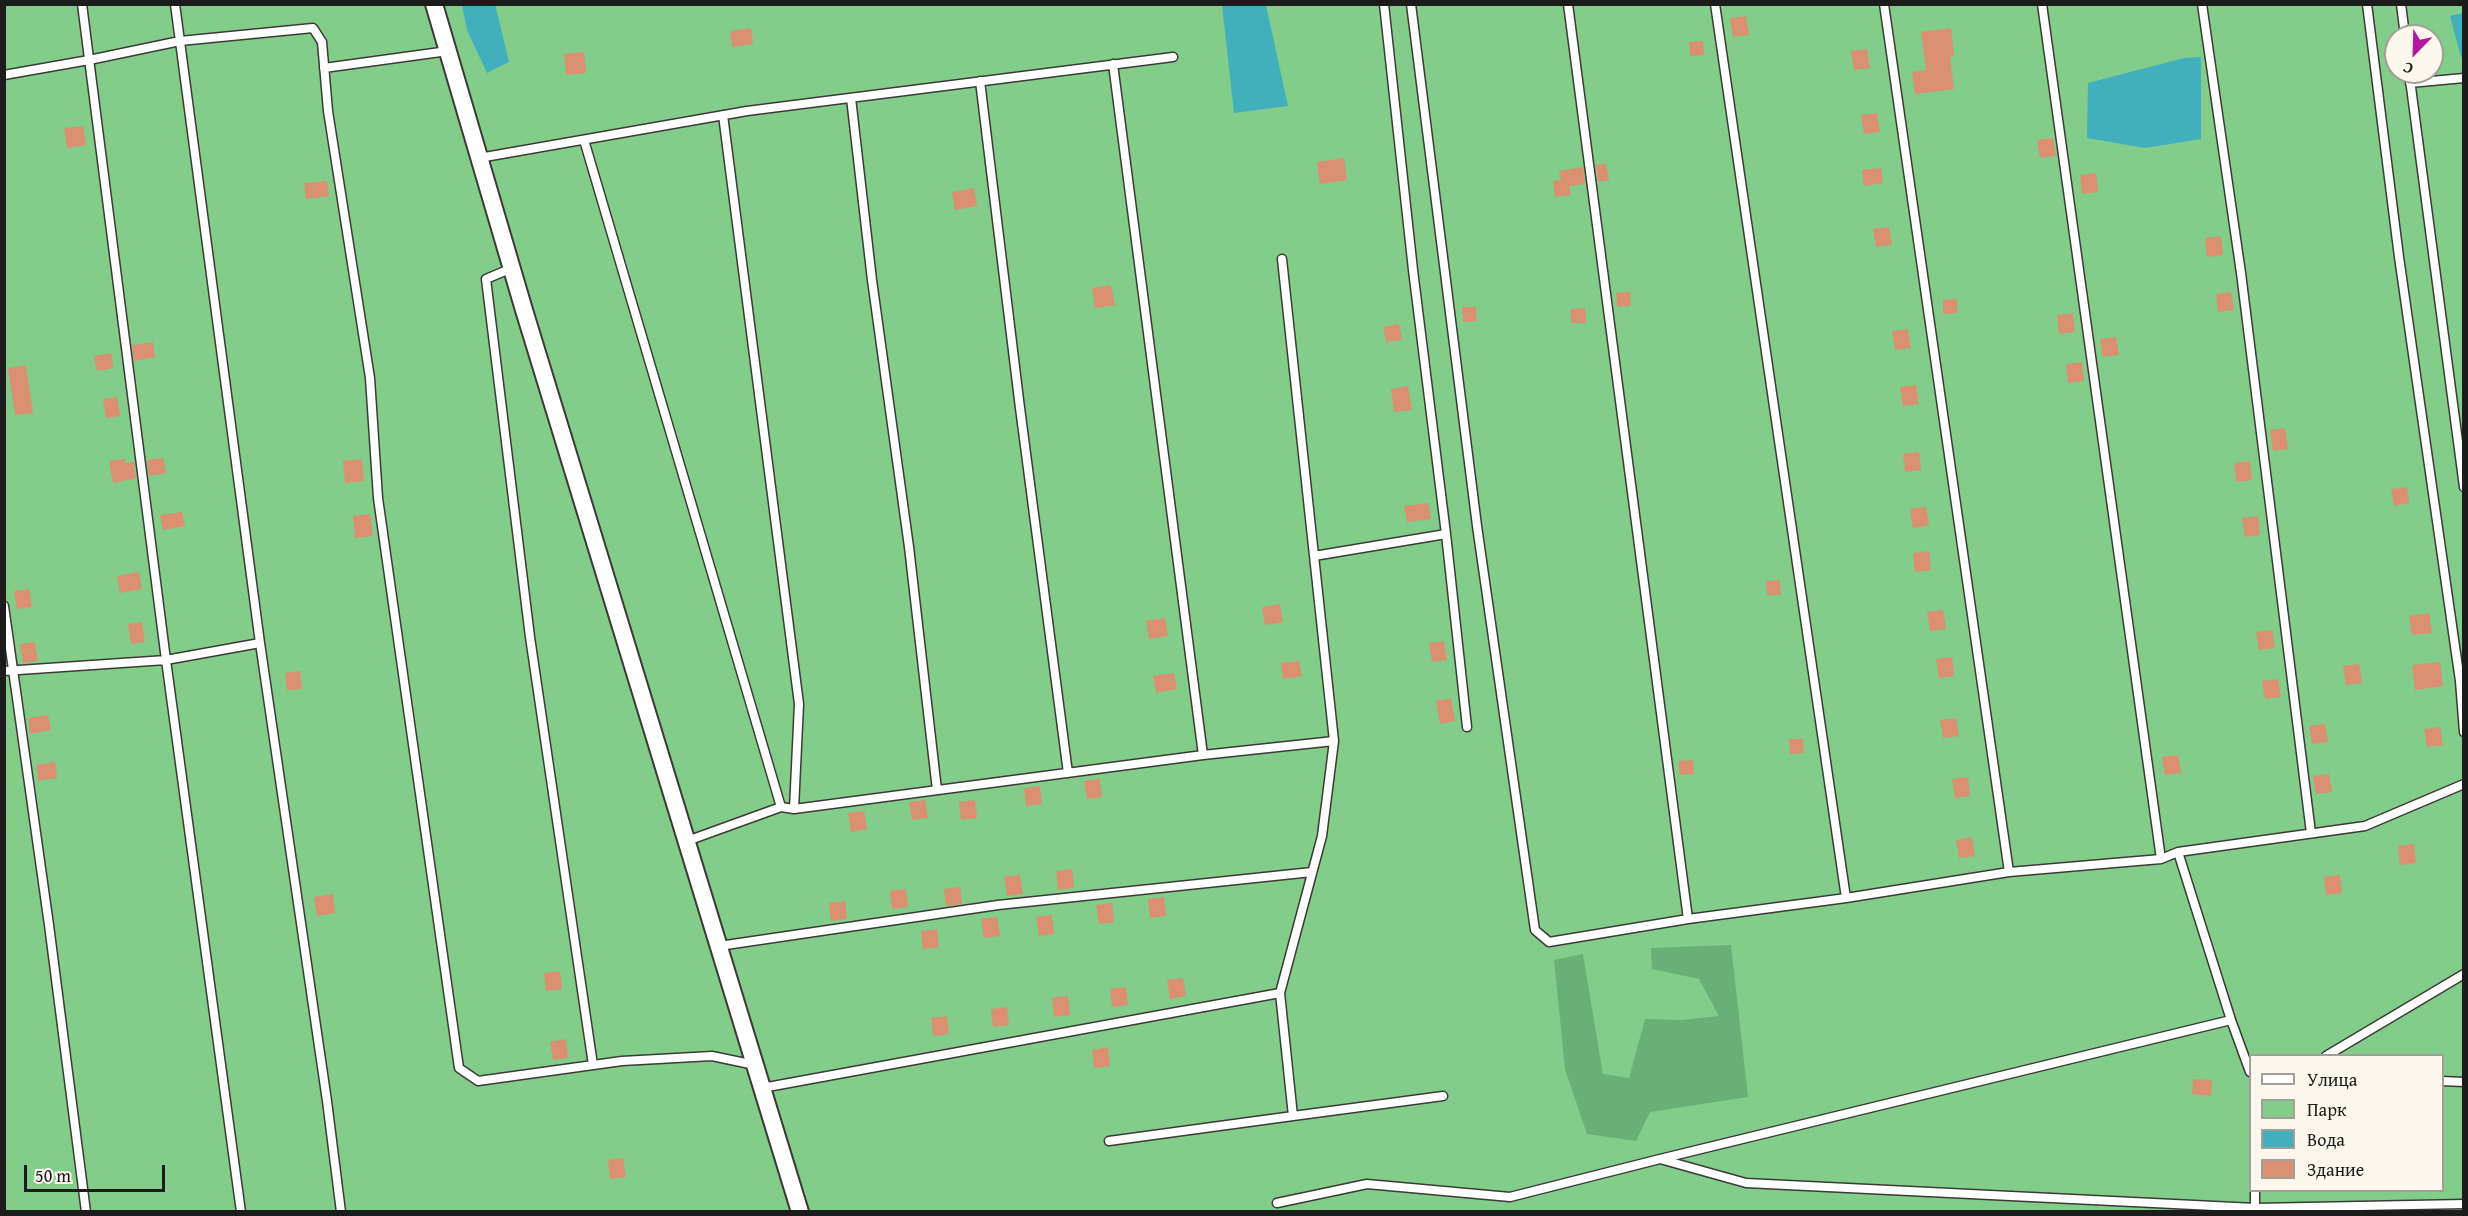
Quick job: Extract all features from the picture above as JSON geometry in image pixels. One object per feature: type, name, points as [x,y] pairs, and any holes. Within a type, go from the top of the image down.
[{"type":"street","points":[[434,4],[512,268],[800,1212]]},
{"type":"lane","points":[[82,4],[166,660],[241,1212]]},
{"type":"lane","points":[[175,4],[260,643],[341,1212]]},
{"type":"lane","points":[[1384,4],[1467,727]]},
{"type":"lane","points":[[1411,4],[1477,526],[1535,930],[1549,942],[1688,919],[1846,898],[2009,872],[2161,860],[2178,852],[2365,826],[2463,784]]},
{"type":"lane","points":[[1568,4],[1688,919]]},
{"type":"lane","points":[[1715,4],[1846,898]]},
{"type":"lane","points":[[1884,4],[2009,872]]},
{"type":"lane","points":[[2042,4],[2161,860]]},
{"type":"lane","points":[[2202,4],[2241,273],[2311,834]]},
{"type":"lane","points":[[2367,4],[2399,257],[2460,681],[2463,732]]},
{"type":"lane","points":[[2401,4],[2404,24]]},
{"type":"lane","points":[[4,75],[180,41],[313,28],[322,42],[328,111],[370,378],[378,498],[459,1068],[478,1081],[593,1065],[712,1056],[755,1065]]},
{"type":"lane","points":[[324,68],[448,51]]},
{"type":"lane","points":[[479,158],[723,115],[1173,57]]},
{"type":"lane","points":[[1113,64],[1203,755]]},
{"type":"lane","points":[[2444,80],[2463,78]]},
{"type":"lane","points":[[980,81],[1018,396],[1068,773]]},
{"type":"lane","points":[[2410,84],[2463,487]]},
{"type":"lane","points":[[851,98],[872,280],[909,547],[937,790]]},
{"type":"lane","points":[[723,115],[799,704],[794,809]]},
{"type":"lane","points":[[584,140],[781,807]]},
{"type":"lane","points":[[1282,259],[1334,741],[1322,837],[1280,993],[1293,1116]]},
{"type":"lane","points":[[512,268],[486,279],[529,625],[593,1065]]},
{"type":"lane","points":[[1314,556],[1446,534]]},
{"type":"lane","points":[[4,606],[8,670],[49,925],[86,1212]]},
{"type":"lane","points":[[8,670],[166,660],[260,643]]},
{"type":"lane","points":[[687,841],[781,807],[794,809],[1203,755],[1334,741]]},
{"type":"lane","points":[[2178,852],[2231,1020],[2249,1069]]},
{"type":"lane","points":[[719,946],[998,905],[1312,872]]},
{"type":"lane","points":[[2329,1054],[2463,974]]},
{"type":"lane","points":[[762,1088],[1280,993]]},
{"type":"lane","points":[[1277,1203],[1367,1184],[1510,1197],[2231,1020]]},
{"type":"lane","points":[[2444,1081],[2463,1082]]},
{"type":"lane","points":[[1109,1141],[1443,1096]]},
{"type":"lane","points":[[1660,1159],[1746,1183],[2255,1210],[2463,1204]]},
{"type":"lane","points":[[2255,1192],[2255,1210]]},
{"type":"green space","points":[[5,5],[2463,5],[2463,1211],[5,1211]]},
{"type":"green space","points":[[1731,945],[1748,1097],[1650,1112],[1636,1141],[1587,1134],[1565,1069],[1554,960],[1583,954],[1603,1074],[1629,1078],[1645,1019],[1681,1020],[1719,1016],[1699,979],[1652,969],[1651,948]]},
{"type":"water","points":[[495,4],[509,62],[487,73],[467,30],[462,5]]},
{"type":"water","points":[[1222,5],[1266,5],[1288,106],[1234,113]]},
{"type":"water","points":[[2463,13],[2463,57],[2461,57],[2450,16]]},
{"type":"water","points":[[2201,57],[2201,139],[2145,148],[2087,138],[2088,83],[2184,58]]},
{"type":"building","points":[[1746,16],[1749,35],[1733,37],[1730,18]]},
{"type":"building","points":[[751,28],[753,44],[732,47],[730,31]]},
{"type":"building","points":[[1951,28],[1954,56],[1950,57],[1954,89],[1915,94],[1912,72],[1926,70],[1921,32]]},
{"type":"building","points":[[1703,41],[1704,55],[1690,56],[1689,42]]},
{"type":"building","points":[[1867,49],[1870,68],[1854,70],[1851,51]]},
{"type":"building","points":[[584,52],[586,73],[566,75],[564,54]]},
{"type":"building","points":[[1877,113],[1880,132],[1864,134],[1861,115]]},
{"type":"building","points":[[83,126],[86,145],[67,148],[64,128]]},
{"type":"building","points":[[2053,138],[2056,156],[2040,158],[2037,140]]},
{"type":"building","points":[[1344,158],[1347,180],[1320,184],[1317,162]]},
{"type":"building","points":[[1606,164],[1609,180],[1598,182],[1596,165]]},
{"type":"building","points":[[1583,167],[1585,184],[1569,186],[1571,195],[1555,197],[1553,181],[1561,180],[1559,171]]},
{"type":"building","points":[[1881,168],[1883,183],[1864,186],[1862,170]]},
{"type":"building","points":[[2096,173],[2098,192],[2082,194],[2080,175]]},
{"type":"building","points":[[327,181],[329,196],[306,199],[304,183]]},
{"type":"building","points":[[974,188],[977,206],[955,210],[952,192]]},
{"type":"building","points":[[1889,227],[1892,245],[1876,247],[1873,229]]},
{"type":"building","points":[[2221,236],[2223,255],[2207,257],[2205,238]]},
{"type":"building","points":[[1111,285],[1115,305],[1095,308],[1092,288]]},
{"type":"building","points":[[1630,292],[1631,306],[1617,307],[1616,293]]},
{"type":"building","points":[[2231,292],[2234,310],[2218,312],[2216,294]]},
{"type":"building","points":[[1957,299],[1957,313],[1943,314],[1943,300]]},
{"type":"building","points":[[1462,307],[1476,307],[1477,321],[1463,322]]},
{"type":"building","points":[[1585,308],[1586,323],[1571,323],[1571,309]]},
{"type":"building","points":[[2073,313],[2075,332],[2059,334],[2057,315]]},
{"type":"building","points":[[1399,324],[1402,340],[1386,342],[1383,327]]},
{"type":"building","points":[[1908,329],[1911,348],[1895,350],[1892,331]]},
{"type":"building","points":[[2116,337],[2119,355],[2103,357],[2100,339]]},
{"type":"building","points":[[153,342],[155,357],[134,361],[132,345]]},
{"type":"building","points":[[111,353],[113,368],[97,371],[94,356]]},
{"type":"building","points":[[2082,362],[2084,381],[2068,383],[2066,364]]},
{"type":"building","points":[[26,365],[33,413],[15,415],[8,368]]},
{"type":"building","points":[[1916,385],[1919,404],[1903,406],[1900,387]]},
{"type":"building","points":[[1408,386],[1412,410],[1394,412],[1391,389]]},
{"type":"building","points":[[117,397],[120,416],[106,418],[103,399]]},
{"type":"building","points":[[2285,428],[2288,449],[2273,451],[2270,430]]},
{"type":"building","points":[[1919,452],[1921,470],[1905,472],[1903,454]]},
{"type":"building","points":[[163,458],[166,473],[149,476],[147,460]]},
{"type":"building","points":[[125,459],[125,463],[134,462],[136,478],[113,483],[109,461]]},
{"type":"building","points":[[362,459],[364,481],[345,483],[343,461]]},
{"type":"building","points":[[2250,461],[2252,480],[2236,482],[2234,463]]},
{"type":"building","points":[[2407,487],[2409,503],[2394,506],[2391,489]]},
{"type":"building","points":[[1428,503],[1431,519],[1407,522],[1404,506]]},
{"type":"building","points":[[1926,507],[1929,525],[1913,528],[1910,509]]},
{"type":"building","points":[[182,512],[185,526],[163,530],[160,515]]},
{"type":"building","points":[[370,514],[373,536],[355,538],[353,516]]},
{"type":"building","points":[[2258,516],[2260,535],[2245,537],[2242,518]]},
{"type":"building","points":[[1929,551],[1931,570],[1915,572],[1913,553]]},
{"type":"building","points":[[139,572],[142,589],[120,593],[117,576]]},
{"type":"building","points":[[1780,580],[1781,595],[1767,595],[1766,581]]},
{"type":"building","points":[[29,589],[32,607],[17,609],[14,591]]},
{"type":"building","points":[[1280,604],[1283,622],[1265,625],[1262,607]]},
{"type":"building","points":[[1943,610],[1946,629],[1930,631],[1927,612]]},
{"type":"building","points":[[2429,613],[2432,633],[2412,635],[2409,616]]},
{"type":"building","points":[[1165,618],[1168,636],[1149,639],[1146,621]]},
{"type":"building","points":[[142,622],[145,642],[131,644],[128,624]]},
{"type":"building","points":[[2272,630],[2275,648],[2259,650],[2256,632]]},
{"type":"building","points":[[1444,641],[1447,660],[1432,662],[1429,643]]},
{"type":"building","points":[[35,642],[38,661],[23,663],[20,644]]},
{"type":"building","points":[[1952,657],[1954,676],[1939,678],[1936,659]]},
{"type":"building","points":[[1299,661],[1302,676],[1283,679],[1281,663]]},
{"type":"building","points":[[2440,662],[2443,686],[2415,690],[2412,665]]},
{"type":"building","points":[[2359,664],[2362,683],[2346,685],[2343,666]]},
{"type":"building","points":[[300,671],[302,689],[287,690],[285,673]]},
{"type":"building","points":[[1174,673],[1177,689],[1156,693],[1153,676]]},
{"type":"building","points":[[2278,679],[2281,697],[2265,699],[2262,681]]},
{"type":"building","points":[[1451,698],[1455,721],[1440,724],[1436,701]]},
{"type":"building","points":[[48,715],[51,730],[30,734],[28,718]]},
{"type":"building","points":[[1956,718],[1959,736],[1943,738],[1940,720]]},
{"type":"building","points":[[2325,724],[2328,742],[2312,744],[2309,726]]},
{"type":"building","points":[[2440,727],[2443,745],[2427,747],[2424,729]]},
{"type":"building","points":[[1789,739],[1803,739],[1804,753],[1790,754]]},
{"type":"building","points":[[2178,755],[2181,773],[2165,775],[2162,757]]},
{"type":"building","points":[[1693,760],[1694,774],[1679,775],[1679,761]]},
{"type":"building","points":[[55,762],[57,778],[38,781],[36,765]]},
{"type":"building","points":[[2329,774],[2332,792],[2316,794],[2313,776]]},
{"type":"building","points":[[1968,777],[1970,796],[1955,798],[1952,779]]},
{"type":"building","points":[[1100,779],[1102,797],[1087,799],[1084,781]]},
{"type":"building","points":[[1040,786],[1042,804],[1026,806],[1024,788]]},
{"type":"building","points":[[925,800],[928,818],[912,820],[909,802]]},
{"type":"building","points":[[975,800],[977,818],[961,820],[959,802]]},
{"type":"building","points":[[864,811],[867,829],[851,832],[848,813]]},
{"type":"building","points":[[1972,837],[1975,856],[1959,858],[1956,840]]},
{"type":"building","points":[[2414,844],[2416,863],[2400,865],[2398,846]]},
{"type":"building","points":[[1072,869],[1074,888],[1058,890],[1056,871]]},
{"type":"building","points":[[1020,875],[1023,894],[1007,896],[1004,877]]},
{"type":"building","points":[[2340,875],[2342,893],[2326,895],[2324,877]]},
{"type":"building","points":[[960,887],[962,904],[946,906],[944,889]]},
{"type":"building","points":[[906,889],[908,907],[892,909],[890,891]]},
{"type":"building","points":[[333,894],[335,913],[317,916],[314,897]]},
{"type":"building","points":[[1164,897],[1166,916],[1150,918],[1148,899]]},
{"type":"building","points":[[845,901],[847,919],[831,921],[829,903]]},
{"type":"building","points":[[1112,903],[1114,922],[1099,924],[1096,905]]},
{"type":"building","points":[[1052,915],[1054,934],[1039,936],[1036,917]]},
{"type":"building","points":[[997,917],[1000,936],[984,938],[981,919]]},
{"type":"building","points":[[937,929],[939,947],[923,949],[921,931]]},
{"type":"building","points":[[560,971],[562,989],[546,991],[544,973]]},
{"type":"building","points":[[1183,978],[1186,996],[1170,999],[1167,980]]},
{"type":"building","points":[[1126,987],[1128,1005],[1112,1007],[1110,989]]},
{"type":"building","points":[[1068,996],[1070,1015],[1054,1017],[1052,998]]},
{"type":"building","points":[[1007,1007],[1009,1025],[993,1027],[991,1009]]},
{"type":"building","points":[[947,1016],[949,1034],[933,1036],[931,1018]]},
{"type":"building","points":[[566,1039],[568,1058],[553,1060],[550,1042]]},
{"type":"building","points":[[1108,1047],[1110,1066],[1094,1068],[1092,1050]]},
{"type":"building","points":[[2193,1079],[2212,1080],[2211,1096],[2192,1094]]},
{"type":"building","points":[[623,1158],[626,1177],[610,1179],[608,1160]]}]
